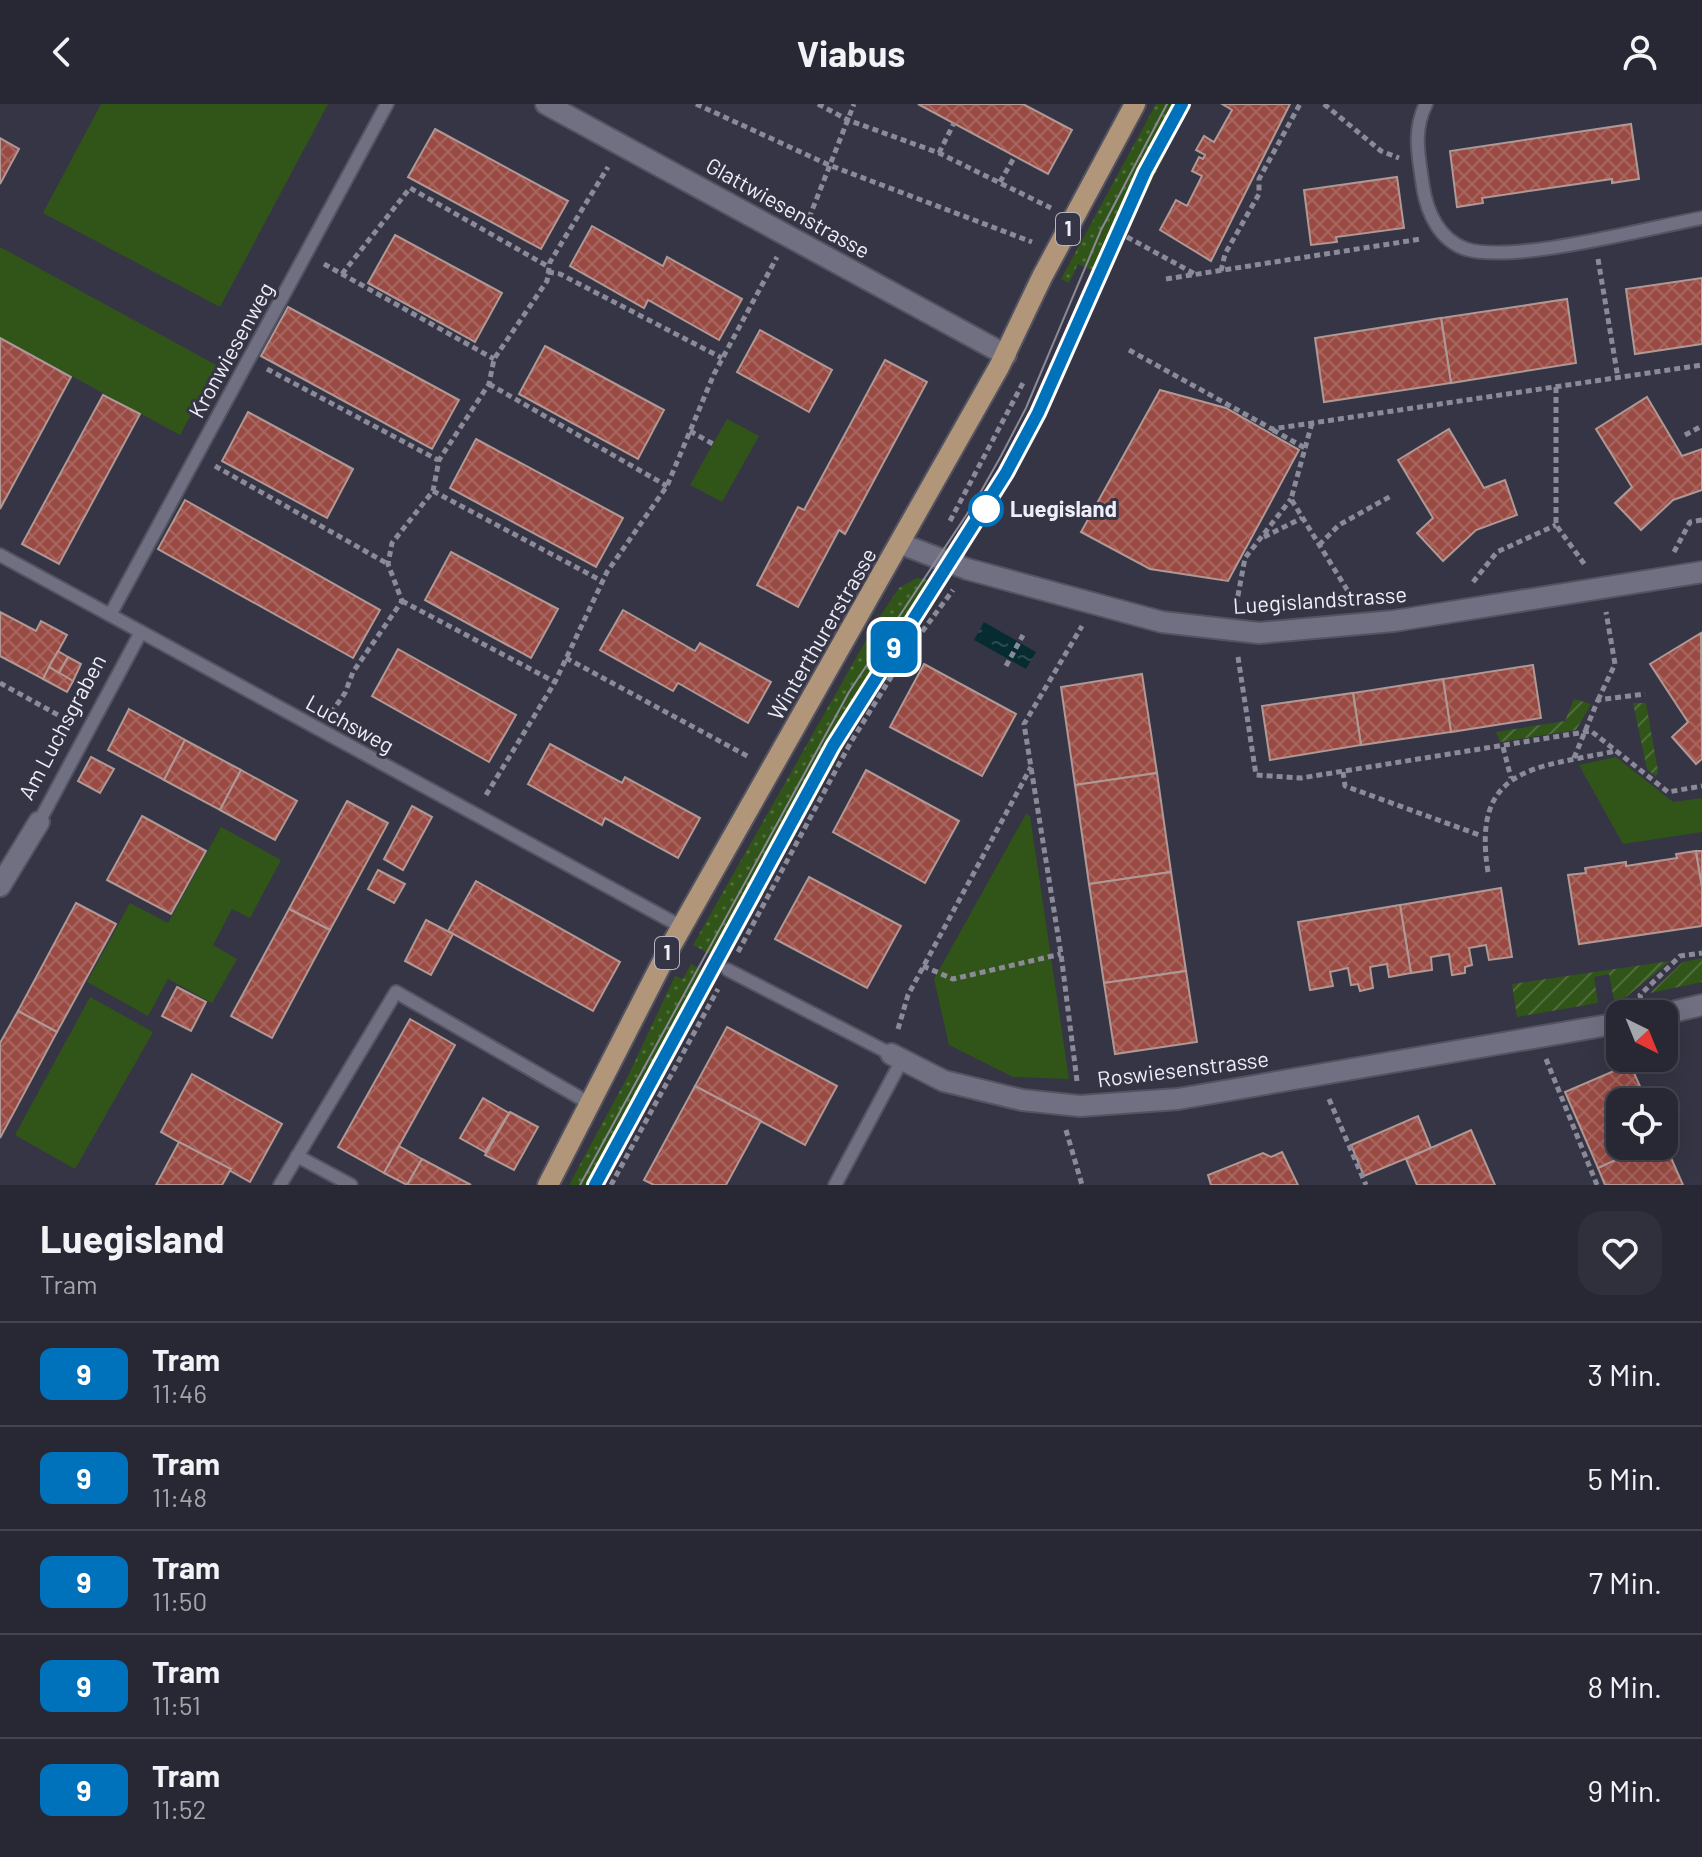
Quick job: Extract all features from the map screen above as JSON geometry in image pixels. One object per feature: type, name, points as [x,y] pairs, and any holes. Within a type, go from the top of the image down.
[{"type":"main road","name":"Winterthurerstrasse","points":[[548,1185],[682,927],[1006,355],[1042,277],[1135,104]]},
{"type":"street","name":"Glattwiesenstrasse","points":[[546,104],[1006,355]]},
{"type":"street","name":"Luegislandstrasse","points":[[901,544],[967,569],[1162,622],[1259,633],[1394,621],[1702,572]]},
{"type":"street","name":"Am Luchsgraben","points":[[0,886],[39,822]]},
{"type":"street","points":[[1678,1011],[1702,1005]]},
{"type":"street","name":"Roswiesenstrasse","points":[[896,1057],[944,1081],[1022,1100],[1080,1106],[1178,1099],[1606,1025]]},
{"type":"lane","name":"Kronwiesenweg","points":[[110,615],[387,104]]},
{"type":"lane","points":[[1426,104],[1417,121],[1419,160],[1428,214],[1446,235],[1465,249],[1504,253],[1702,218]]},
{"type":"lane","name":"Luchsweg","points":[[0,555],[682,927]]},
{"type":"lane","name":"Am Luchsgraben","points":[[39,822],[141,632]]},
{"type":"lane","name":"Roswiesenstrasse","points":[[728,970],[896,1057]]},
{"type":"lane","points":[[280,1185],[396,992],[589,1103]]},
{"type":"lane","points":[[835,1185],[896,1057]]},
{"type":"lane","points":[[297,1156],[351,1185]]},
{"type":"path","points":[[696,104],[829,165],[1036,244]]},
{"type":"path","points":[[818,104],[848,120],[939,153],[1055,211]]},
{"type":"path","points":[[474,814],[555,682],[602,581],[667,486],[722,358],[778,256],[807,223],[854,104]]},
{"type":"path","points":[[1221,271],[1225,254],[1259,194],[1259,179],[1300,104]]},
{"type":"path","points":[[1324,104],[1381,151],[1405,161],[1419,160]]},
{"type":"path","points":[[939,153],[954,123]]},
{"type":"path","points":[[1000,182],[1015,156]]},
{"type":"path","points":[[555,682],[402,601],[388,564],[392,543],[433,491],[439,460],[489,384],[494,359],[547,281],[549,269],[608,166]]},
{"type":"path","points":[[342,274],[410,188],[549,269],[722,358]]},
{"type":"path","points":[[1166,279],[1446,235]]},
{"type":"path","points":[[1127,237],[1196,274]]},
{"type":"path","points":[[1597,253],[1618,378]]},
{"type":"path","points":[[307,254],[494,359]]},
{"type":"path","points":[[1129,350],[1305,448]]},
{"type":"path","points":[[249,360],[439,460]]},
{"type":"path","points":[[1272,429],[1702,365]]},
{"type":"path","points":[[950,521],[1030,368]]},
{"type":"path","points":[[489,384],[667,486]]},
{"type":"path","points":[[1556,387],[1556,525],[1589,571]]},
{"type":"path","points":[[1234,612],[1245,558],[1291,499],[1312,423]]},
{"type":"path","points":[[1685,435],[1702,426]]},
{"type":"path","points":[[690,431],[713,444]]},
{"type":"path","points":[[196,455],[388,564]]},
{"type":"path","points":[[433,491],[602,581]]},
{"type":"path","points":[[1319,545],[1339,525],[1391,496]]},
{"type":"path","points":[[1291,499],[1358,607]]},
{"type":"path","points":[[1260,539],[1302,518]]},
{"type":"path","points":[[1671,559],[1690,522],[1702,520]]},
{"type":"path","points":[[1467,590],[1497,552],[1556,525]]},
{"type":"path","points":[[611,1185],[851,742],[904,656],[954,589]]},
{"type":"path","points":[[319,729],[345,693],[353,672],[402,601]]},
{"type":"path","points":[[1574,758],[1615,664],[1606,607]]},
{"type":"path","points":[[1077,1086],[1061,954],[1024,724],[1082,625]]},
{"type":"path","points":[[1006,666],[1023,635]]},
{"type":"path","points":[[1237,652],[1256,775],[1301,778],[1591,731],[1668,792],[1702,786]]},
{"type":"path","points":[[566,658],[757,761]]},
{"type":"path","points":[[0,683],[88,731]]},
{"type":"path","points":[[1598,700],[1645,694]]},
{"type":"path","points":[[1503,747],[1511,778]]},
{"type":"path","points":[[1488,872],[1482,836],[1493,801],[1511,778],[1574,758],[1617,751]]},
{"type":"path","points":[[896,1057],[908,995],[1031,766]]},
{"type":"path","points":[[1343,772],[1345,786],[1482,836]]},
{"type":"path","points":[[1642,1000],[1640,995],[1680,956],[1702,953]]},
{"type":"path","points":[[923,966],[953,979],[1061,954]]},
{"type":"path","points":[[1546,1058],[1581,1138],[1597,1185]]},
{"type":"path","points":[[1327,1094],[1366,1185]]},
{"type":"path","points":[[1066,1130],[1082,1185]]},
{"type":"green space","points":[[101,104],[328,104],[220,307],[43,213]]},
{"type":"green space","points":[[1156,104],[1190,104],[1105,275],[1078,264],[1069,283],[1061,279]]},
{"type":"green space","points":[[0,247],[218,366],[180,435],[0,337]]},
{"type":"green space","points":[[727,419],[759,436],[722,502],[690,485]]},
{"type":"green space","points":[[917,578],[947,582],[869,700],[725,962],[693,945],[877,621],[899,588]]},
{"type":"green space","points":[[1574,699],[1591,704],[1576,730],[1500,742],[1496,732],[1565,721]]},
{"type":"green space","points":[[1633,703],[1646,703],[1658,771],[1656,777],[1647,769]]},
{"type":"green space","points":[[1616,757],[1673,802],[1702,798],[1702,832],[1623,844],[1579,765]]},
{"type":"green space","points":[[1026,814],[1030,816],[1069,1079],[1013,1077],[949,1045],[934,979]]},
{"type":"green space","points":[[221,827],[281,860],[250,918],[232,909],[213,945],[237,959],[212,1003],[168,979],[148,1016],[87,982],[130,903],[168,923]]},
{"type":"green space","points":[[1702,958],[1702,982],[1650,993],[1683,962]]},
{"type":"green space","points":[[1670,961],[1626,997],[1614,1000],[1609,974],[1594,977],[1598,1003],[1517,1017],[1512,984]]},
{"type":"green space","points":[[691,964],[716,978],[604,1185],[569,1185],[629,1074],[675,976],[683,979]]},
{"type":"green space","points":[[90,997],[153,1032],[75,1169],[15,1135]]},
{"type":"water","points":[[984,622],[1036,652],[1026,669],[974,640]]},
{"type":"building","points":[[918,104],[1023,104],[1072,130],[1048,174]]},
{"type":"building","points":[[1222,104],[1290,104],[1211,261],[1160,230],[1176,200],[1187,206],[1202,176],[1192,171],[1199,157],[1203,159],[1205,155],[1196,150],[1204,136],[1214,142],[1232,110]]},
{"type":"building","points":[[1631,124],[1639,179],[1612,183],[1612,179],[1482,198],[1483,203],[1457,207],[1450,151]]},
{"type":"building","points":[[435,129],[568,201],[541,249],[408,177]]},
{"type":"building","points":[[0,138],[19,149],[0,184]]},
{"type":"building","points":[[1397,177],[1404,228],[1336,237],[1337,242],[1311,245],[1304,190]]},
{"type":"building","points":[[592,226],[663,266],[667,257],[742,299],[719,340],[648,300],[644,308],[570,266]]},
{"type":"building","points":[[395,235],[502,293],[475,342],[368,283]]},
{"type":"building","points":[[1702,278],[1702,344],[1635,354],[1626,289]]},
{"type":"building","points":[[1567,299],[1576,363],[1451,383],[1441,318]]},
{"type":"building","points":[[288,307],[459,400],[432,449],[261,356]]},
{"type":"building","points":[[1441,318],[1451,383],[1324,402],[1315,338]]},
{"type":"building","points":[[760,330],[832,370],[809,412],[737,372]]},
{"type":"building","points":[[0,338],[71,377],[0,509]]},
{"type":"building","points":[[545,346],[664,410],[638,459],[519,394]]},
{"type":"building","points":[[885,360],[927,382],[845,534],[839,530],[798,607],[757,585],[798,507],[804,510]]},
{"type":"building","points":[[1160,390],[1226,408],[1299,450],[1228,581],[1150,569],[1081,532]]},
{"type":"building","points":[[103,395],[140,414],[59,564],[22,544]]},
{"type":"building","points":[[1647,397],[1682,456],[1702,449],[1702,490],[1673,500],[1641,530],[1615,503],[1632,487],[1596,429]]},
{"type":"building","points":[[248,412],[353,469],[327,518],[222,461]]},
{"type":"building","points":[[1449,429],[1484,488],[1505,480],[1517,515],[1476,530],[1443,561],[1417,533],[1433,518],[1398,460]]},
{"type":"building","points":[[476,439],[623,518],[596,567],[450,488]]},
{"type":"building","points":[[185,500],[380,610],[353,658],[158,549]]},
{"type":"building","points":[[451,552],[558,609],[531,658],[425,600]]},
{"type":"building","points":[[623,610],[695,651],[700,643],[771,682],[748,723],[678,683],[673,691],[600,650]]},
{"type":"building","points":[[0,612],[36,631],[41,621],[67,635],[43,679],[0,656]]},
{"type":"building","points":[[1701,633],[1702,759],[1696,764],[1672,737],[1688,722],[1650,664]]},
{"type":"building","points":[[398,649],[516,715],[489,762],[372,696]]},
{"type":"building","points":[[58,651],[68,657],[59,673],[49,667]]},
{"type":"building","points":[[68,657],[81,664],[73,681],[59,673]]},
{"type":"building","points":[[924,664],[1016,714],[982,776],[890,727]]},
{"type":"building","points":[[1533,665],[1541,718],[1451,732],[1443,679]]},
{"type":"building","points":[[49,667],[73,681],[67,692],[43,679]]},
{"type":"building","points":[[1142,674],[1157,773],[1075,785],[1061,687]]},
{"type":"building","points":[[1443,679],[1451,732],[1361,745],[1353,693]]},
{"type":"building","points":[[1353,693],[1361,745],[1270,760],[1262,706]]},
{"type":"building","points":[[129,709],[185,740],[164,780],[108,750]]},
{"type":"building","points":[[185,740],[241,770],[220,810],[164,780]]},
{"type":"building","points":[[550,744],[622,783],[625,777],[700,818],[678,858],[605,818],[602,825],[528,784]]},
{"type":"building","points":[[91,757],[114,769],[100,793],[78,781]]},
{"type":"building","points":[[241,770],[297,801],[275,840],[220,810]]},
{"type":"building","points":[[866,770],[959,821],[925,883],[833,832]]},
{"type":"building","points":[[1157,773],[1171,872],[1089,884],[1075,785]]},
{"type":"building","points":[[347,801],[388,823],[330,930],[289,909]]},
{"type":"building","points":[[412,806],[432,817],[403,870],[384,859]]},
{"type":"building","points":[[142,816],[206,851],[171,914],[107,880]]},
{"type":"building","points":[[1696,851],[1702,887],[1702,926],[1579,944],[1568,875],[1586,873],[1585,868],[1626,862],[1626,866],[1677,858],[1676,854]]},
{"type":"building","points":[[1696,851],[1702,851],[1702,887]]},
{"type":"building","points":[[378,870],[405,884],[394,903],[368,889]]},
{"type":"building","points":[[1171,872],[1186,971],[1104,983],[1089,884]]},
{"type":"building","points":[[809,877],[901,926],[867,988],[775,939]]},
{"type":"building","points":[[476,881],[620,962],[593,1011],[448,931]]},
{"type":"building","points":[[1501,888],[1512,957],[1489,960],[1486,945],[1469,948],[1472,965],[1465,967],[1465,973],[1452,975],[1449,954],[1431,957],[1432,970],[1411,973],[1400,905]]},
{"type":"building","points":[[76,903],[116,924],[57,1032],[18,1011]]},
{"type":"building","points":[[1400,905],[1411,973],[1389,977],[1387,964],[1370,967],[1373,988],[1360,991],[1358,984],[1351,985],[1348,968],[1330,972],[1333,986],[1310,990],[1298,922]]},
{"type":"building","points":[[289,909],[330,930],[272,1038],[231,1016]]},
{"type":"building","points":[[426,920],[453,934],[431,975],[405,961]]},
{"type":"building","points":[[1186,971],[1197,1042],[1115,1054],[1104,983]]},
{"type":"building","points":[[177,987],[206,1002],[191,1031],[162,1016]]},
{"type":"building","points":[[18,1011],[57,1032],[0,1138],[0,1043]]},
{"type":"building","points":[[410,1019],[455,1045],[384,1173],[338,1147]]},
{"type":"building","points":[[727,1027],[837,1086],[805,1145],[695,1086]]},
{"type":"building","points":[[1611,1072],[1634,1072],[1641,1088],[1606,1088],[1606,1160],[1616,1160],[1598,1168],[1565,1092]]},
{"type":"building","points":[[192,1074],[282,1124],[250,1182],[161,1132]]},
{"type":"building","points":[[695,1086],[761,1121],[726,1185],[654,1185],[644,1180]]},
{"type":"building","points":[[483,1098],[509,1113],[485,1152],[460,1138]]},
{"type":"building","points":[[510,1112],[538,1127],[514,1170],[485,1155]]},
{"type":"building","points":[[1418,1116],[1431,1148],[1364,1176],[1351,1145]]},
{"type":"building","points":[[1471,1130],[1495,1185],[1417,1185],[1406,1159]]},
{"type":"building","points":[[179,1142],[231,1169],[222,1185],[156,1185]]},
{"type":"building","points":[[399,1146],[422,1159],[407,1185],[384,1173]]},
{"type":"building","points":[[1282,1152],[1298,1185],[1211,1185],[1208,1175],[1263,1153],[1271,1157]]},
{"type":"building","points":[[422,1159],[471,1185],[407,1185]]},
{"type":"building","points":[[1616,1160],[1672,1160],[1683,1185],[1605,1185],[1598,1168]]},
{"type":"tram line","points":[[580,1185],[849,692],[975,502],[1001,456],[1026,408],[1101,230],[1167,104]]},
{"type":"tram line","points":[[595,1185],[833,746],[995,493],[1038,413],[1145,172],[1182,104]]},
{"type":"tram line","name":"9","points":[[595,1185],[833,746],[1006,473],[1038,413],[1084,303],[1145,172],[1182,104]]},
{"type":"place","name":"Luegisland","points":[[986,509]]}]
